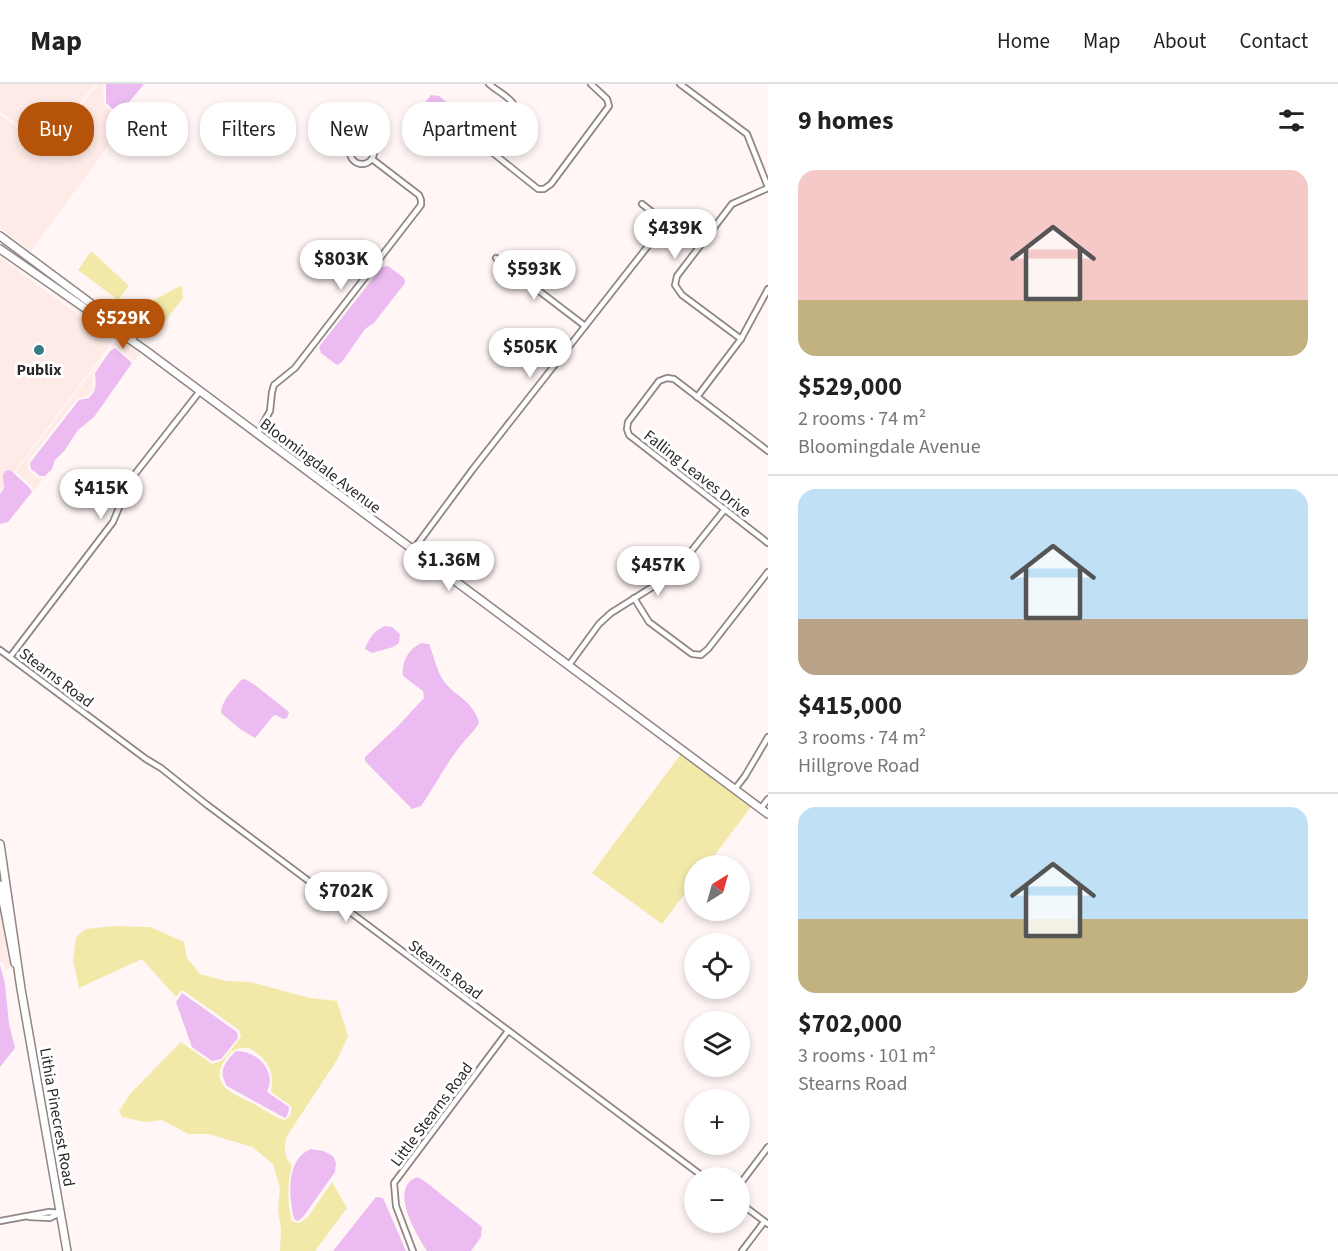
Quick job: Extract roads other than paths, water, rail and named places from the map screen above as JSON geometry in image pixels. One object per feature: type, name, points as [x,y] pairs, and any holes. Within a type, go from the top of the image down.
[{"type":"main road","points":[[0,236],[97,308],[145,350]]},
{"type":"main road","name":"Bloomingdale Avenue","points":[[0,249],[145,350],[768,814]]},
{"type":"main road","name":"Lithia Pinecrest Road","points":[[0,844],[21,988],[68,1251]]},
{"type":"main road","name":"Lithia Pinecrest Road","points":[[0,885],[11,948],[21,988]]},
{"type":"street","points":[[489,84],[513,102],[515,107],[514,113],[494,145],[494,153],[538,189],[544,189],[550,184],[606,112],[609,106],[608,99],[591,84]]},
{"type":"street","points":[[680,84],[747,134],[768,187],[732,204],[677,276],[675,285],[682,295],[741,339]]},
{"type":"street","points":[[358,140],[367,141],[374,150],[372,159],[364,164],[355,162],[350,154],[351,145],[358,140]]},
{"type":"street","points":[[257,434],[270,411],[274,385],[295,368],[421,205],[422,200],[419,195],[372,159]]},
{"type":"street","points":[[413,550],[473,469],[666,222],[642,204]]},
{"type":"street","points":[[496,258],[585,326]]},
{"type":"street","points":[[697,397],[741,339],[768,289]]},
{"type":"street","name":"Falling Leaves Drive","points":[[768,451],[674,379],[667,378],[659,381],[628,422],[629,435],[768,543]]},
{"type":"street","points":[[10,657],[113,522],[131,479],[200,391]]},
{"type":"street","points":[[568,665],[610,613],[673,574],[725,509]]},
{"type":"street","points":[[634,598],[649,622],[692,654],[701,655],[768,573]]},
{"type":"street","name":"Stearns Road","points":[[0,650],[161,768],[690,1167]]},
{"type":"street","points":[[735,789],[768,737]]},
{"type":"street","points":[[761,808],[768,799]]},
{"type":"street","name":"Little Stearns Road","points":[[413,1251],[396,1206],[394,1183],[508,1031]]},
{"type":"street","points":[[750,1171],[768,1147]]},
{"type":"street","points":[[742,1251],[766,1223],[750,1211]]},
{"type":"street","points":[[0,1221],[49,1212],[61,1213]]},
{"type":"place","name":"Publix","points":[[39,350]]}]
